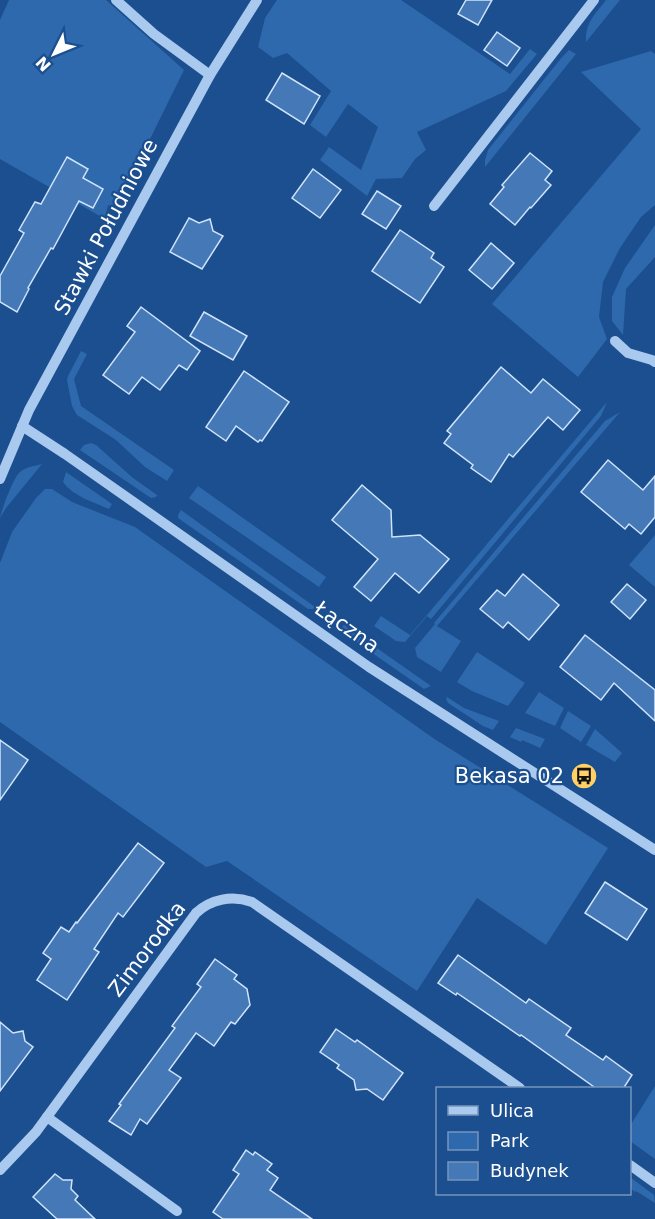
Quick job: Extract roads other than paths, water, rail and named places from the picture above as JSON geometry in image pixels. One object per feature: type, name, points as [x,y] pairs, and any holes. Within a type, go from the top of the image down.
[{"type":"street","points":[[116,0],[154,34],[210,75]]},
{"type":"street","name":"Stawki Południowe","points":[[0,479],[35,400],[210,75],[257,0]]},
{"type":"street","points":[[434,206],[594,0]]},
{"type":"street","points":[[615,341],[628,353],[655,363]]},
{"type":"street","name":"Łączna","points":[[22,426],[369,667],[655,850]]},
{"type":"street","name":"Zimorodka","points":[[0,1170],[36,1132],[196,913],[208,904],[223,899],[252,902],[517,1087]]},
{"type":"street","points":[[47,1117],[177,1210]]},
{"type":"street","points":[[631,1166],[655,1183]]},
{"type":"place","name":"Bekasa 02","points":[[584,776]]}]
